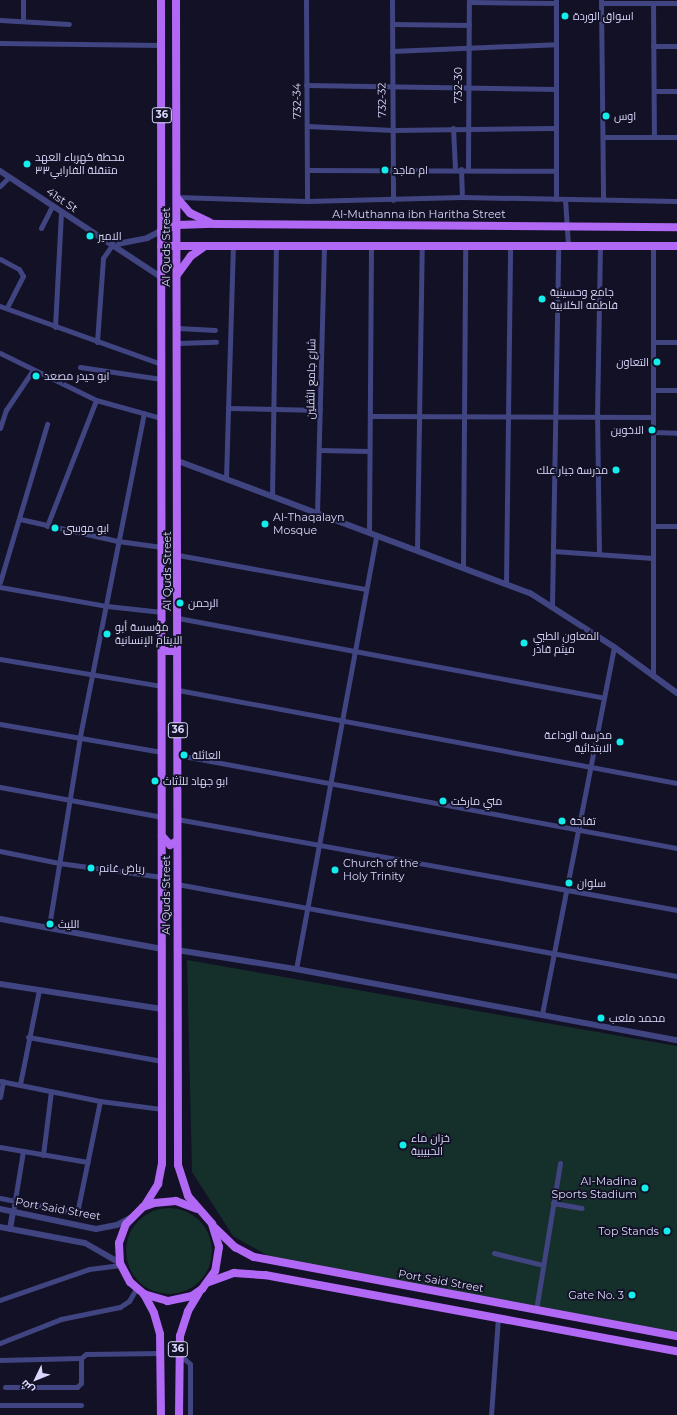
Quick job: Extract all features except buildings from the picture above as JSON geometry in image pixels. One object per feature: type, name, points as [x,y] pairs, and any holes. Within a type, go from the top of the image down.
[{"type":"main road","name":"Al Quds Street","points":[[143,1207],[155,1191],[161,1171],[162,1109],[161,0]]},
{"type":"main road","name":"Al Quds Street","points":[[176,0],[178,328],[178,1165],[184,1188],[197,1209]]},
{"type":"main road","points":[[177,197],[190,213],[214,224]]},
{"type":"main road","name":"Al-Muthanna ibn Haritha Street","points":[[161,231],[177,224],[677,227]]},
{"type":"main road","points":[[161,246],[677,246]]},
{"type":"main road","points":[[177,275],[185,261],[204,246]]},
{"type":"main road","points":[[162,651],[177,651]]},
{"type":"main road","points":[[162,836],[170,845],[177,841]]},
{"type":"main road","points":[[162,853],[168,849],[177,850]]},
{"type":"main road","points":[[165,1201],[187,1204],[197,1209],[212,1224],[219,1247],[215,1271],[209,1282],[192,1296],[174,1301],[156,1299],[136,1289],[121,1264],[121,1238],[133,1216],[143,1207],[165,1201]]},
{"type":"main road","name":"Port Said Street","points":[[212,1224],[231,1243],[254,1257],[677,1336]]},
{"type":"main road","points":[[209,1282],[234,1273],[255,1274],[677,1351]]},
{"type":"main road","name":"36","points":[[179,1415],[178,1353],[185,1319],[202,1289]]},
{"type":"main road","name":"36","points":[[144,1294],[156,1320],[161,1353],[161,1415]]},
{"type":"main road","points":[[458,1311],[461,1296]]},
{"type":"street","points":[[22,0],[23,21]]},
{"type":"street","name":"732-34","points":[[306,0],[307,201]]},
{"type":"street","name":"732-32","points":[[392,0],[394,200]]},
{"type":"street","points":[[469,1],[556,1],[556,199]]},
{"type":"street","name":"732-30","points":[[468,169],[469,1]]},
{"type":"street","points":[[604,199],[601,2],[677,3]]},
{"type":"street","points":[[653,3],[654,137]]},
{"type":"street","points":[[0,20],[69,24]]},
{"type":"street","points":[[392,24],[469,25]]},
{"type":"street","points":[[0,43],[162,45]]},
{"type":"street","points":[[392,51],[556,44]]},
{"type":"street","points":[[653,46],[677,46]]},
{"type":"street","points":[[306,85],[392,86],[468,90],[556,90]]},
{"type":"street","points":[[654,91],[677,91]]},
{"type":"street","points":[[307,126],[393,130],[453,128],[556,128]]},
{"type":"street","points":[[453,128],[455,169]]},
{"type":"street","points":[[603,137],[677,137]]},
{"type":"street","points":[[461,169],[462,197]]},
{"type":"street","points":[[307,170],[468,169],[556,171]]},
{"type":"street","name":"41st St","points":[[0,171],[162,278]]},
{"type":"street","points":[[0,186],[9,177]]},
{"type":"street","points":[[177,197],[307,201],[394,200],[462,197],[677,200]]},
{"type":"street","points":[[565,199],[568,246]]},
{"type":"street","points":[[41,228],[52,206]]},
{"type":"street","points":[[55,327],[61,212]]},
{"type":"street","points":[[97,342],[103,258],[112,245],[147,238],[161,231]]},
{"type":"street","name":"شارع جامع الثقلين","points":[[317,514],[324,245]]},
{"type":"street","points":[[369,533],[371,245]]},
{"type":"street","points":[[418,550],[422,245]]},
{"type":"street","points":[[463,566],[465,245]]},
{"type":"street","points":[[226,479],[233,246]]},
{"type":"street","points":[[272,496],[276,246]]},
{"type":"street","points":[[552,605],[558,246]]},
{"type":"street","points":[[599,554],[597,417],[600,246]]},
{"type":"street","points":[[653,246],[653,676]]},
{"type":"street","points":[[506,583],[510,247]]},
{"type":"street","points":[[0,259],[19,269],[23,276],[7,308]]},
{"type":"street","points":[[0,306],[161,364]]},
{"type":"street","points":[[178,328],[216,330]]},
{"type":"street","points":[[178,343],[216,342]]},
{"type":"street","points":[[653,342],[677,342]]},
{"type":"street","points":[[0,353],[96,400],[161,418]]},
{"type":"street","points":[[80,367],[161,379]]},
{"type":"street","points":[[0,428],[6,410],[33,370]]},
{"type":"street","points":[[653,390],[677,390]]},
{"type":"street","points":[[47,526],[96,400]]},
{"type":"street","points":[[228,408],[320,410]]},
{"type":"street","points":[[49,926],[80,736],[107,606],[118,541],[144,413]]},
{"type":"street","points":[[370,416],[653,417]]},
{"type":"street","points":[[0,582],[20,519],[47,424]]},
{"type":"street","points":[[653,432],[677,432]]},
{"type":"street","points":[[319,450],[369,451]]},
{"type":"street","points":[[178,461],[376,536],[463,566],[506,583],[552,605],[614,647],[677,693]]},
{"type":"street","points":[[20,519],[118,541],[162,547]]},
{"type":"street","points":[[653,526],[677,526]]},
{"type":"street","points":[[296,969],[376,536]]},
{"type":"street","points":[[553,551],[653,558]]},
{"type":"street","points":[[178,555],[366,589]]},
{"type":"street","points":[[0,587],[107,606],[162,612]]},
{"type":"street","points":[[178,618],[604,698]]},
{"type":"street","points":[[542,1014],[614,647]]},
{"type":"street","points":[[0,658],[161,686]]},
{"type":"street","points":[[178,690],[677,783]]},
{"type":"street","points":[[0,724],[80,736],[162,752]]},
{"type":"street","points":[[178,755],[677,848]]},
{"type":"street","points":[[0,787],[69,798],[162,817]]},
{"type":"street","points":[[178,819],[677,910]]},
{"type":"street","points":[[0,851],[59,863],[162,877]]},
{"type":"street","points":[[177,884],[677,976]]},
{"type":"street","points":[[0,919],[49,926],[162,949]]},
{"type":"street","points":[[177,950],[296,969],[677,1040]]},
{"type":"street","points":[[0,984],[162,1009]]},
{"type":"street","points":[[20,1084],[28,1037],[39,990]]},
{"type":"street","points":[[28,1037],[162,1061]]},
{"type":"street","points":[[0,1097],[1,1081],[100,1101],[162,1109]]},
{"type":"street","points":[[43,1155],[51,1091]]},
{"type":"street","points":[[0,1198],[77,1213],[100,1101]]},
{"type":"street","points":[[0,1147],[88,1162]]},
{"type":"street","points":[[10,1229],[23,1151]]},
{"type":"street","points":[[536,1310],[560,1164]]},
{"type":"street","points":[[553,1203],[582,1208]]},
{"type":"street","name":"Port Said Street","points":[[0,1209],[96,1229],[117,1225],[133,1216]]},
{"type":"street","points":[[0,1227],[85,1243],[121,1264]]},
{"type":"street","points":[[494,1253],[543,1264]]},
{"type":"street","points":[[0,1300],[89,1269],[121,1264]]},
{"type":"street","points":[[0,1343],[62,1319],[120,1307],[129,1301],[136,1289]]},
{"type":"street","points":[[491,1415],[498,1318]]},
{"type":"street","points":[[0,1360],[81,1358],[86,1354],[161,1353]]},
{"type":"street","points":[[178,1353],[190,1364],[190,1415]]},
{"type":"street","points":[[5,1387],[77,1387],[81,1383],[81,1358]]},
{"type":"street","points":[[0,1405],[81,1405]]},
{"type":"green space","points":[[187,960],[677,1046],[677,1336],[281,1263],[233,1236],[192,1172]]},
{"type":"green space","points":[[169,1208],[185,1211],[193,1215],[205,1227],[209,1235],[212,1251],[209,1267],[205,1275],[193,1287],[185,1291],[169,1294],[153,1291],[145,1287],[133,1275],[129,1267],[126,1251],[129,1235],[133,1227],[145,1215],[153,1211]]},
{"type":"place","name":"اسواق الوردة","points":[[565,16]]},
{"type":"place","name":"اوس","points":[[606,116]]},
{"type":"place","name":"محطة كهرباء العهد متنقلة الفارابي٣٣","points":[[27,164]]},
{"type":"place","name":"ام ماجد","points":[[385,170]]},
{"type":"place","name":"الامير","points":[[90,236]]},
{"type":"place","name":"جامع وحسينية فاطمه الكلابية","points":[[542,299]]},
{"type":"place","name":"التعاون","points":[[657,362]]},
{"type":"place","name":"ابو حيدر مصعد","points":[[36,376]]},
{"type":"place","name":"الاخوين","points":[[652,430]]},
{"type":"place","name":"مدرسة جبار علك","points":[[616,470]]},
{"type":"place","name":"Al-Thaqalayn Mosque","points":[[265,524]]},
{"type":"place","name":"ابو موسى","points":[[55,528]]},
{"type":"place","name":"الرحمن","points":[[180,603]]},
{"type":"place","name":"مؤسسة أبو الايتام الإنسانية","points":[[107,634]]},
{"type":"place","name":"المعاون الطبي ميثم قادر","points":[[524,643]]},
{"type":"place","name":"مدرسة الوداعة الابتدائية","points":[[620,742]]},
{"type":"place","name":"العائلة","points":[[184,755]]},
{"type":"place","name":"ابو جهاد للأثاث","points":[[155,781]]},
{"type":"place","name":"مني ماركت","points":[[443,801]]},
{"type":"place","name":"تفاحة","points":[[562,821]]},
{"type":"place","name":"رياض غانم","points":[[91,868]]},
{"type":"place","name":"Church of the Holy Trinity","points":[[335,870]]},
{"type":"place","name":"سلوان","points":[[569,883]]},
{"type":"place","name":"الليث","points":[[50,924]]},
{"type":"place","name":"محمد ملعب","points":[[601,1018]]},
{"type":"place","name":"خزان ماء الحبيبية","points":[[403,1145]]},
{"type":"place","name":"Al-Madina Sports Stadium","points":[[645,1188]]},
{"type":"place","name":"Top Stands","points":[[667,1231]]},
{"type":"place","name":"Gate No. 3","points":[[632,1295]]}]
